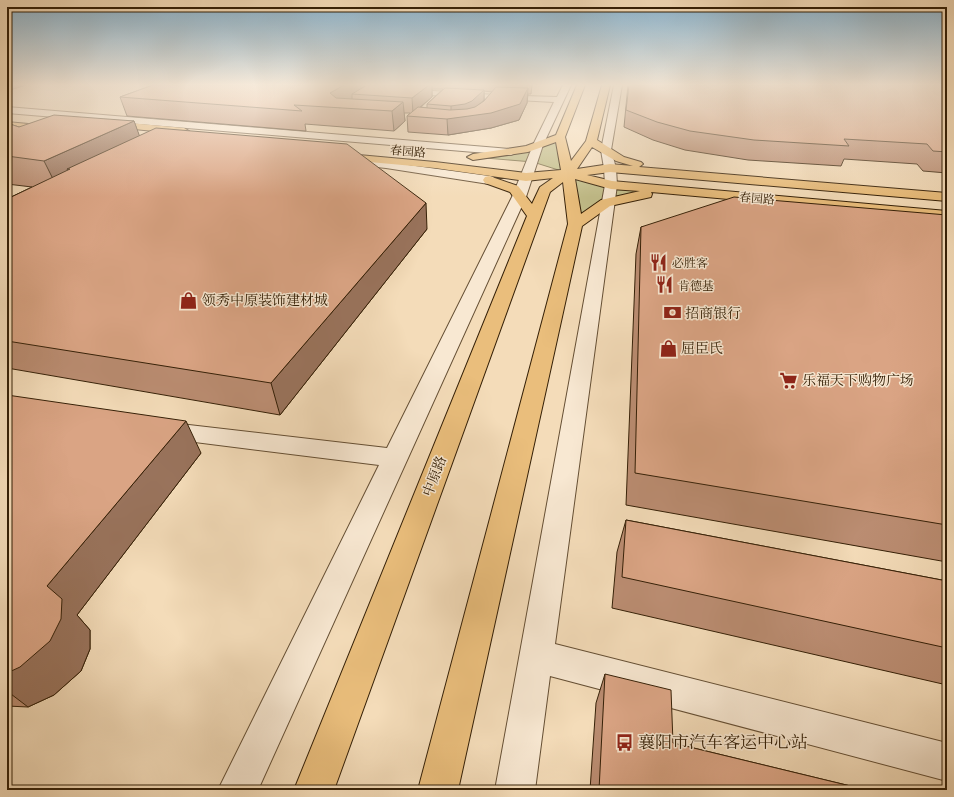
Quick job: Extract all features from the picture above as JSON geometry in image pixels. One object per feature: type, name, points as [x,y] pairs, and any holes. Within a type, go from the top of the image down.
[{"type":"main road","name":"春园路","points":[[86,122],[472,157],[529,170]]},
{"type":"main road","points":[[435,166],[489,180],[514,190],[529,170],[560,137],[566,122]]},
{"type":"main road","name":"中原路","points":[[314,790],[544,190],[568,173],[605,169],[606,122]]},
{"type":"main road","points":[[7,125],[61,133]]},
{"type":"main road","points":[[107,135],[146,138]]},
{"type":"main road","points":[[560,137],[568,173],[575,224]]},
{"type":"main road","points":[[472,157],[528,149],[534,215]]},
{"type":"main road","name":"春园路","points":[[325,158],[435,166],[568,173],[605,169],[947,197]]},
{"type":"main road","points":[[438,790],[575,224],[605,169],[620,159],[667,173]]},
{"type":"main road","points":[[605,169],[666,190]]},
{"type":"main road","name":"春园路","points":[[605,169],[666,190],[947,215]]},
{"type":"street","points":[[144,122],[511,152]]},
{"type":"street","points":[[238,790],[396,458],[550,122]]},
{"type":"street","points":[[515,790],[536,656],[612,122]]},
{"type":"street","points":[[7,131],[61,133]]},
{"type":"street","points":[[389,143],[400,133]]},
{"type":"street","points":[[325,158],[489,180]]},
{"type":"street","points":[[142,428],[396,458]]},
{"type":"street","points":[[536,656],[947,762]]},
{"type":"shaded area","points":[[560,137],[568,173],[533,162],[473,157],[528,149]]},
{"type":"shaded area","points":[[568,173],[611,184],[666,190],[606,203],[575,224]]},
{"type":"building","points":[[33,122],[131,122],[44,161],[7,156],[7,123],[19,127]]},
{"type":"building","points":[[658,122],[947,122],[947,152],[933,151],[927,144],[844,139],[849,146],[754,140],[690,131]]},
{"type":"building","name":"领秀中原装饰建材城","points":[[156,128],[347,144],[426,203],[271,383],[7,341],[7,199],[70,169],[67,169]]},
{"type":"building","name":"乐福天下购物广场","points":[[734,197],[947,215],[947,525],[635,473],[641,227]]},
{"type":"building","points":[[7,395],[186,421],[47,586],[62,599],[61,619],[50,641],[20,667],[7,673]]},
{"type":"building","points":[[626,520],[947,581],[947,648],[622,577]]},
{"type":"building","points":[[605,674],[671,690],[673,743],[867,790],[599,790]]},
{"type":"place","name":"必胜客","points":[[659,262]]},
{"type":"place","name":"肯德基","points":[[665,285]]},
{"type":"place","name":"领秀中原装饰建材城","points":[[189,300]]},
{"type":"place","name":"招商银行","points":[[672,313]]},
{"type":"place","name":"屈臣氏","points":[[668,348]]},
{"type":"place","name":"乐福天下购物广场","points":[[789,380]]},
{"type":"place","name":"襄阳市汽车客运中心站","points":[[625,742]]}]
